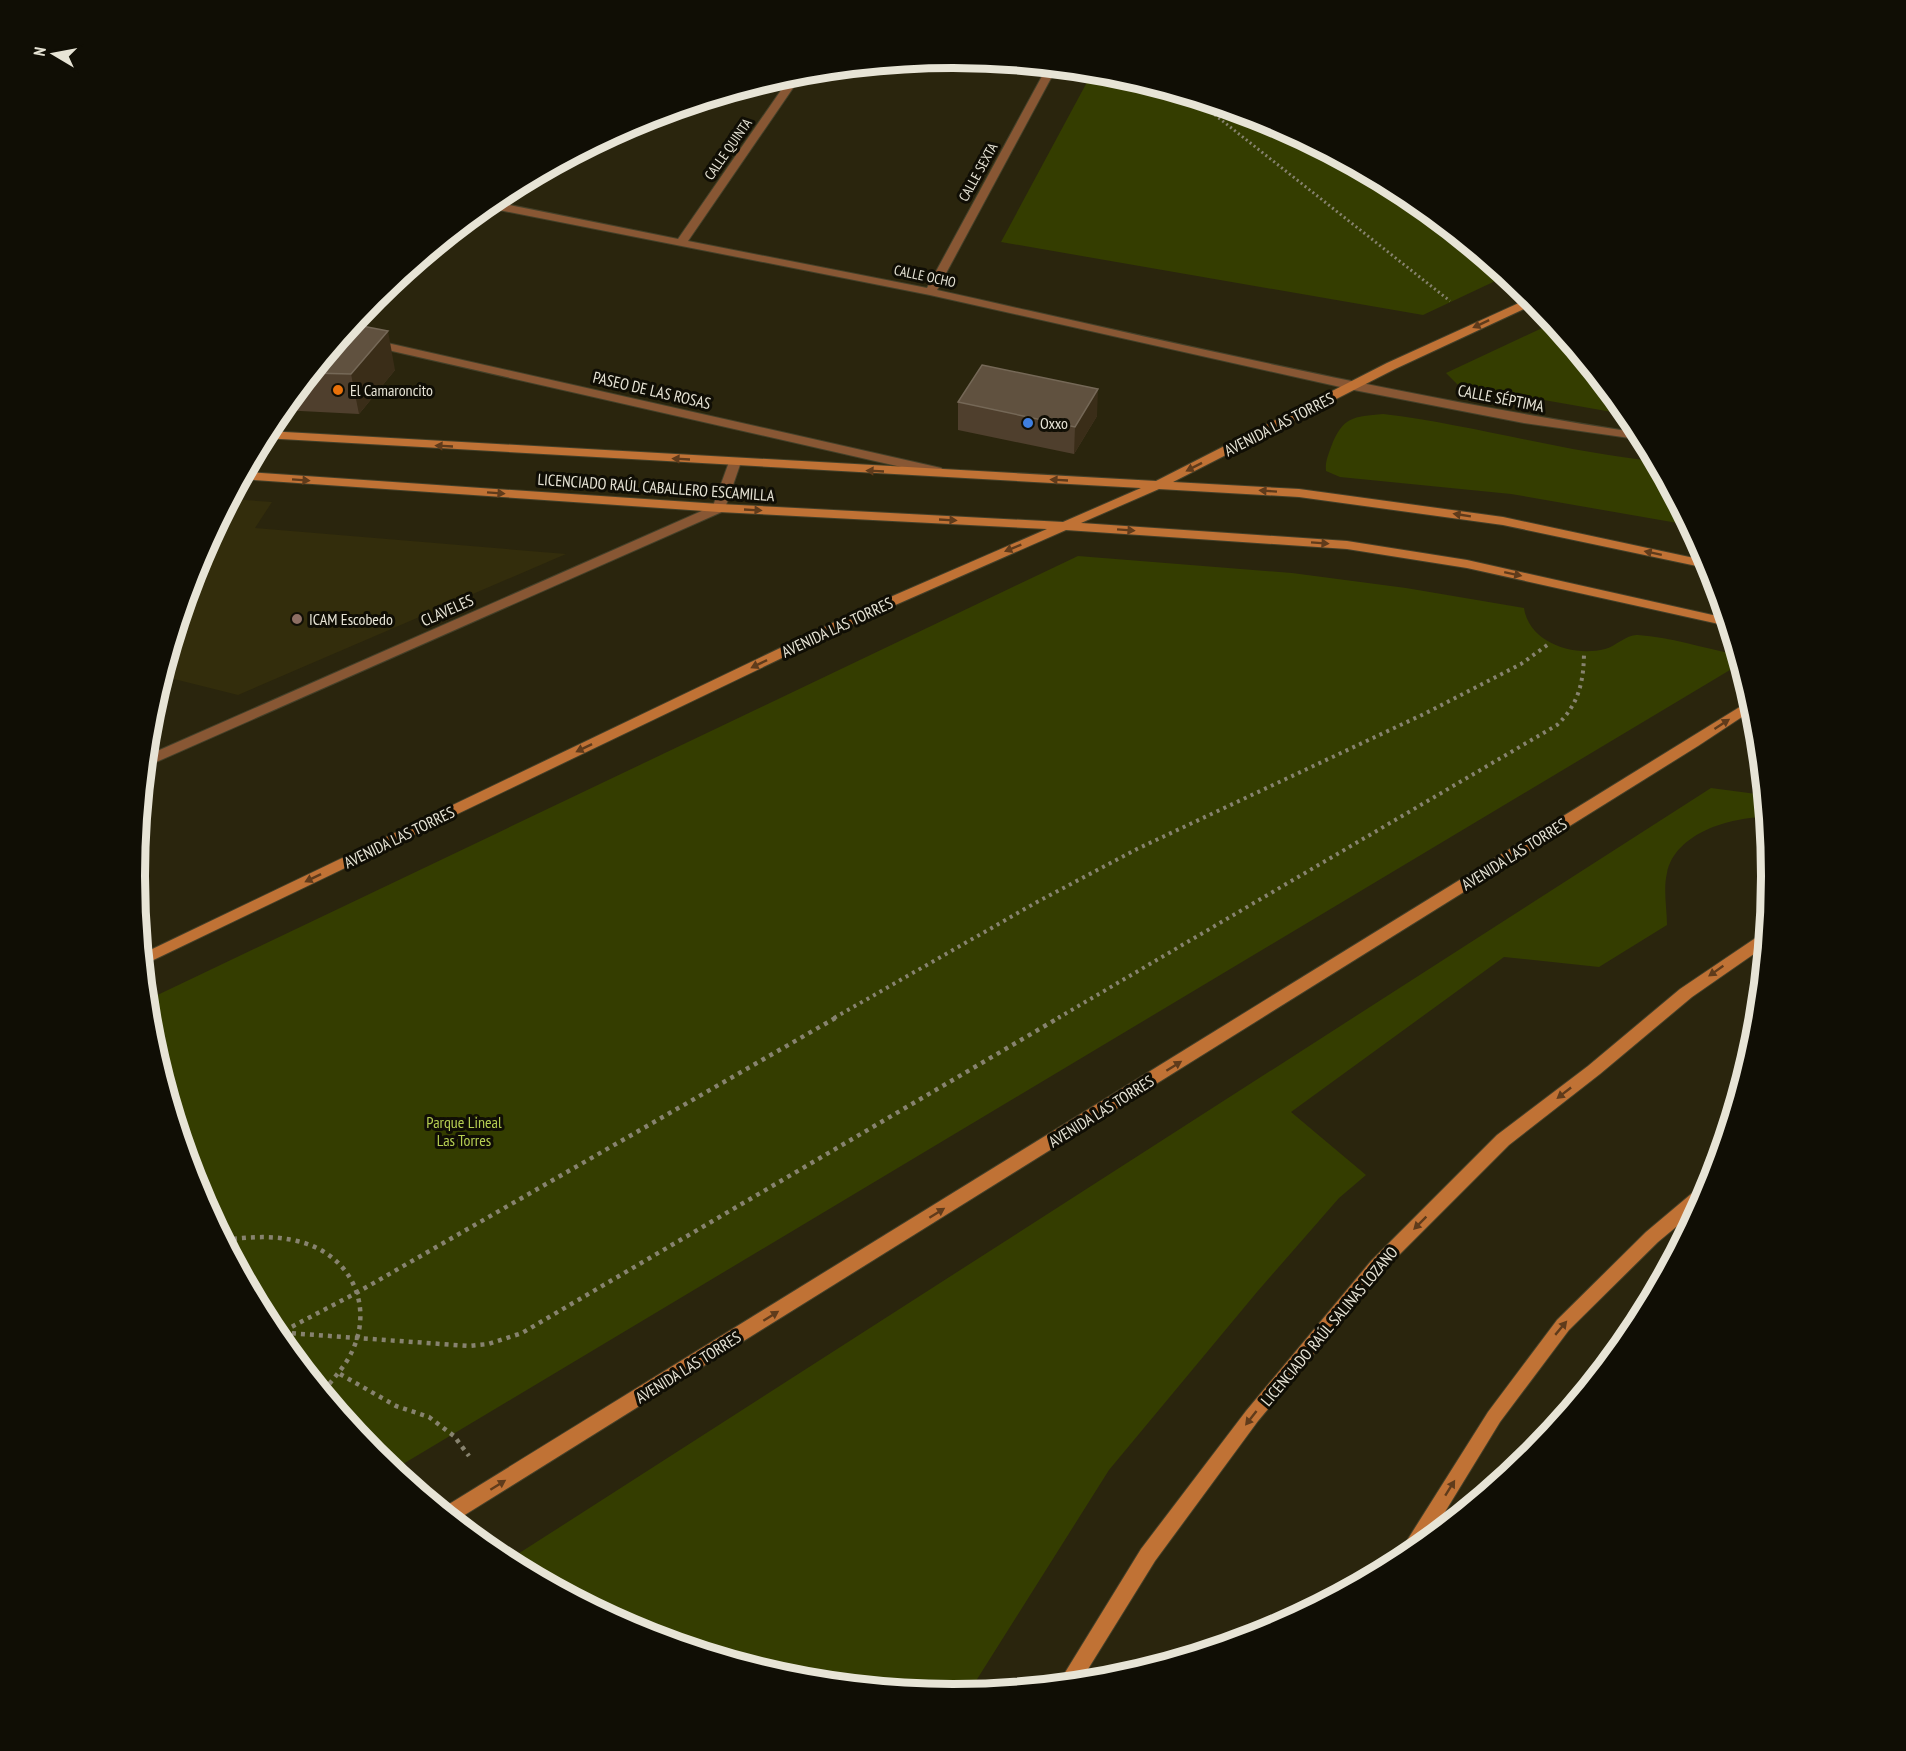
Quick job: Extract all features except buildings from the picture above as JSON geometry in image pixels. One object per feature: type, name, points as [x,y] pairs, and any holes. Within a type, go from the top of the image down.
[{"type":"street","name":"CALLE SEXTA","points":[[930,292],[1050,73]]},
{"type":"street","name":"CALLE QUINTA","points":[[681,243],[791,84]]},
{"type":"street","name":"CALLE OCHO","points":[[500,207],[930,292],[1354,386]]},
{"type":"street","name":"AVENIDA LAS TORRES","points":[[150,957],[854,618],[1160,484],[1391,366],[1524,304]]},
{"type":"street","name":"PASEO DE LAS ROSAS","points":[[365,342],[955,475]]},
{"type":"street","name":"CALLE SÉPTIMA","points":[[1354,386],[1524,419],[1630,435]]},
{"type":"street","name":"LICENCIADO RAÚL CABALLERO ESCAMILLA","points":[[276,436],[955,475],[1160,484],[1299,494],[1442,511],[1503,521],[1697,562]]},
{"type":"street","points":[[718,508],[735,462]]},
{"type":"street","name":"LICENCIADO RAÚL CABALLERO ESCAMILLA","points":[[250,476],[718,508],[1067,526],[1347,545],[1403,552],[1487,568],[1719,620]]},
{"type":"street","name":"CLAVELES","points":[[154,758],[718,508]]},
{"type":"street","name":"AVENIDA LAS TORRES","points":[[454,1511],[1683,750],[1743,710]]},
{"type":"street","name":"LICENCIADO RAÚL SALINAS LOZANO","points":[[1073,1674],[1148,1555],[1252,1416],[1377,1266],[1503,1140],[1594,1070],[1686,993],[1757,944]]},
{"type":"street","points":[[1422,1533],[1494,1417],[1563,1325],[1652,1237],[1690,1205]]},
{"type":"path","points":[[1206,108],[1451,302]]},
{"type":"path","points":[[285,1329],[358,1292],[1037,902],[1137,849],[1426,713],[1521,664],[1550,642]]},
{"type":"path","points":[[288,1334],[469,1346],[488,1344],[522,1333],[1557,725],[1579,698],[1585,674],[1584,651]]},
{"type":"path","points":[[231,1238],[245,1235],[276,1235],[302,1240],[325,1250],[343,1264],[358,1292],[362,1305],[361,1328],[358,1339],[340,1374],[328,1387]]},
{"type":"path","points":[[340,1374],[396,1406],[429,1417],[454,1436],[494,1488]]},
{"type":"shaded area","name":"ICAM Escobedo","points":[[238,500],[272,502],[255,528],[566,554],[238,695],[170,678],[188,616],[207,566]]},
{"type":"green space","points":[[1089,79],[1162,95],[1213,110],[1310,151],[1402,204],[1445,234],[1498,280],[1423,315],[1001,242]]},
{"type":"green space","points":[[1545,327],[1594,384],[1615,412],[1458,385],[1446,373]]},
{"type":"green space","points":[[1383,414],[1417,419],[1645,460],[1680,524],[1511,494],[1340,477],[1326,471],[1326,462],[1331,447],[1340,429],[1350,420]]},
{"type":"green space","name":"Parque Lineal Las Torres","points":[[1078,556],[1292,573],[1406,588],[1524,608],[1534,630],[1555,645],[1567,649],[1593,651],[1605,649],[1630,636],[1650,636],[1729,653],[1733,668],[401,1465],[346,1408],[312,1367],[281,1324],[228,1233],[188,1135],[173,1085],[155,996]]},
{"type":"green space","points":[[1711,788],[1756,794],[1758,818],[1737,820],[1706,830],[1681,847],[1672,859],[1667,873],[1665,892],[1667,925],[1599,967],[1504,957],[1291,1112],[1366,1175],[1339,1198],[1257,1292],[1109,1470],[975,1683],[900,1682],[848,1677],[744,1656],[693,1641],[644,1622],[596,1600],[517,1555]]},
{"type":"place","name":"El Camaroncito","points":[[338,390]]},
{"type":"place","name":"Oxxo","points":[[1028,423]]},
{"type":"place","name":"ICAM Escobedo","points":[[297,619]]}]
